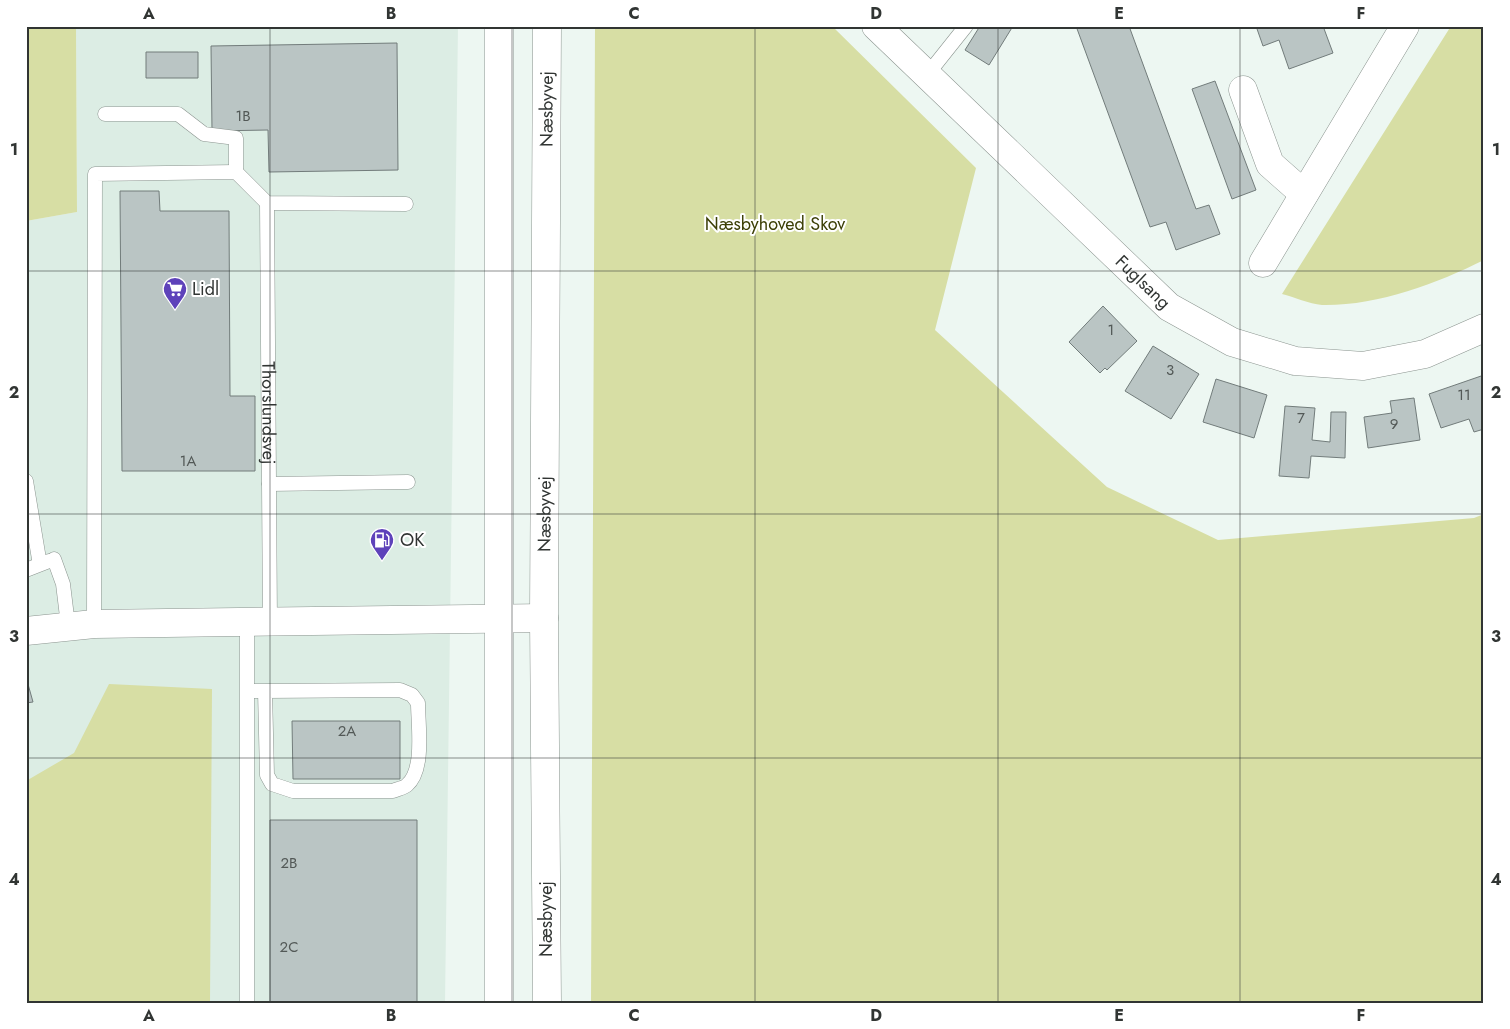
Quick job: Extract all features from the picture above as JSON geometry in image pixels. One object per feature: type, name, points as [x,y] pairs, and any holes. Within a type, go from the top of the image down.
[{"type":"street","points":[[499,26],[499,1003]]},
{"type":"street","name":"Næsbyvej","points":[[547,26],[544,618],[547,1003]]},
{"type":"street","points":[[1263,263],[1405,26]]},
{"type":"street","name":"Fuglsang","points":[[879,27],[1169,307],[1232,342],[1295,361],[1363,366],[1425,354],[1484,328]]},
{"type":"street","points":[[1243,90],[1270,164],[1304,194]]},
{"type":"street","points":[[26,631],[81,625],[544,618]]},
{"type":"lane","points":[[927,75],[966,26]]},
{"type":"lane","points":[[105,114],[178,114],[204,134],[236,138],[236,172],[267,203],[406,204]]},
{"type":"lane","points":[[81,625],[95,174],[236,172]]},
{"type":"lane","name":"Thorslundsvej","points":[[247,1003],[248,691],[258,623],[269,484],[267,203]]},
{"type":"lane","points":[[26,480],[32,557],[54,560]]},
{"type":"lane","points":[[269,484],[408,482]]},
{"type":"lane","points":[[54,560],[81,625]]},
{"type":"lane","points":[[26,570],[54,560]]},
{"type":"lane","points":[[248,691],[400,690],[412,695],[418,703],[418,764],[415,776],[407,786],[393,791],[293,791],[272,784],[267,775],[265,691]]},
{"type":"shaded area","points":[[76,26],[458,26],[445,1003],[26,1003],[26,221],[77,212]]},
{"type":"green space","points":[[26,26],[76,26],[77,212],[26,221]]},
{"type":"green space","name":"Næsbyhoved Skov","points":[[595,26],[832,26],[976,168],[935,330],[1107,487],[1218,540],[1474,518],[1484,514],[1484,1003],[591,1003]]},
{"type":"green space","points":[[1451,26],[1484,26],[1484,260],[1406,292],[1364,302],[1322,305],[1282,294]]},
{"type":"green space","points":[[109,684],[212,689],[210,1003],[26,1003],[26,781],[74,753]]},
{"type":"building","points":[[980,26],[1013,26],[989,65],[965,50]]},
{"type":"building","points":[[1076,26],[1129,26],[1196,209],[1209,205],[1220,234],[1176,250],[1166,222],[1150,227]]},
{"type":"building","points":[[1256,26],[1323,26],[1333,53],[1289,69],[1279,40],[1263,46]]},
{"type":"building","points":[[397,43],[398,170],[269,172],[268,130],[212,131],[211,46]]},
{"type":"building","points":[[146,52],[198,52],[198,78],[146,78]]},
{"type":"building","points":[[1215,81],[1256,190],[1232,199],[1192,89]]},
{"type":"building","name":"Lidl","points":[[120,191],[159,191],[160,211],[229,211],[230,396],[255,396],[255,471],[122,471]]},
{"type":"building","points":[[1103,306],[1137,341],[1107,370],[1105,368],[1100,373],[1069,342]]},
{"type":"building","points":[[1153,346],[1199,374],[1171,419],[1125,391]]},
{"type":"building","points":[[1484,375],[1484,429],[1474,432],[1469,419],[1441,428],[1429,394]]},
{"type":"building","points":[[1216,379],[1267,395],[1254,438],[1203,422]]},
{"type":"building","points":[[1414,398],[1420,440],[1368,448],[1364,417],[1392,413],[1390,401]]},
{"type":"building","points":[[1285,406],[1315,408],[1312,440],[1330,442],[1331,412],[1346,412],[1345,458],[1311,456],[1309,478],[1279,476]]},
{"type":"building","points":[[26,677],[33,702],[26,703]]},
{"type":"building","points":[[292,721],[400,721],[400,779],[293,779]]},
{"type":"building","points":[[270,820],[417,820],[417,1003],[270,1003]]},
{"type":"place","name":"Lidl","points":[[175,310]]},
{"type":"place","name":"OK","points":[[382,561]]}]
